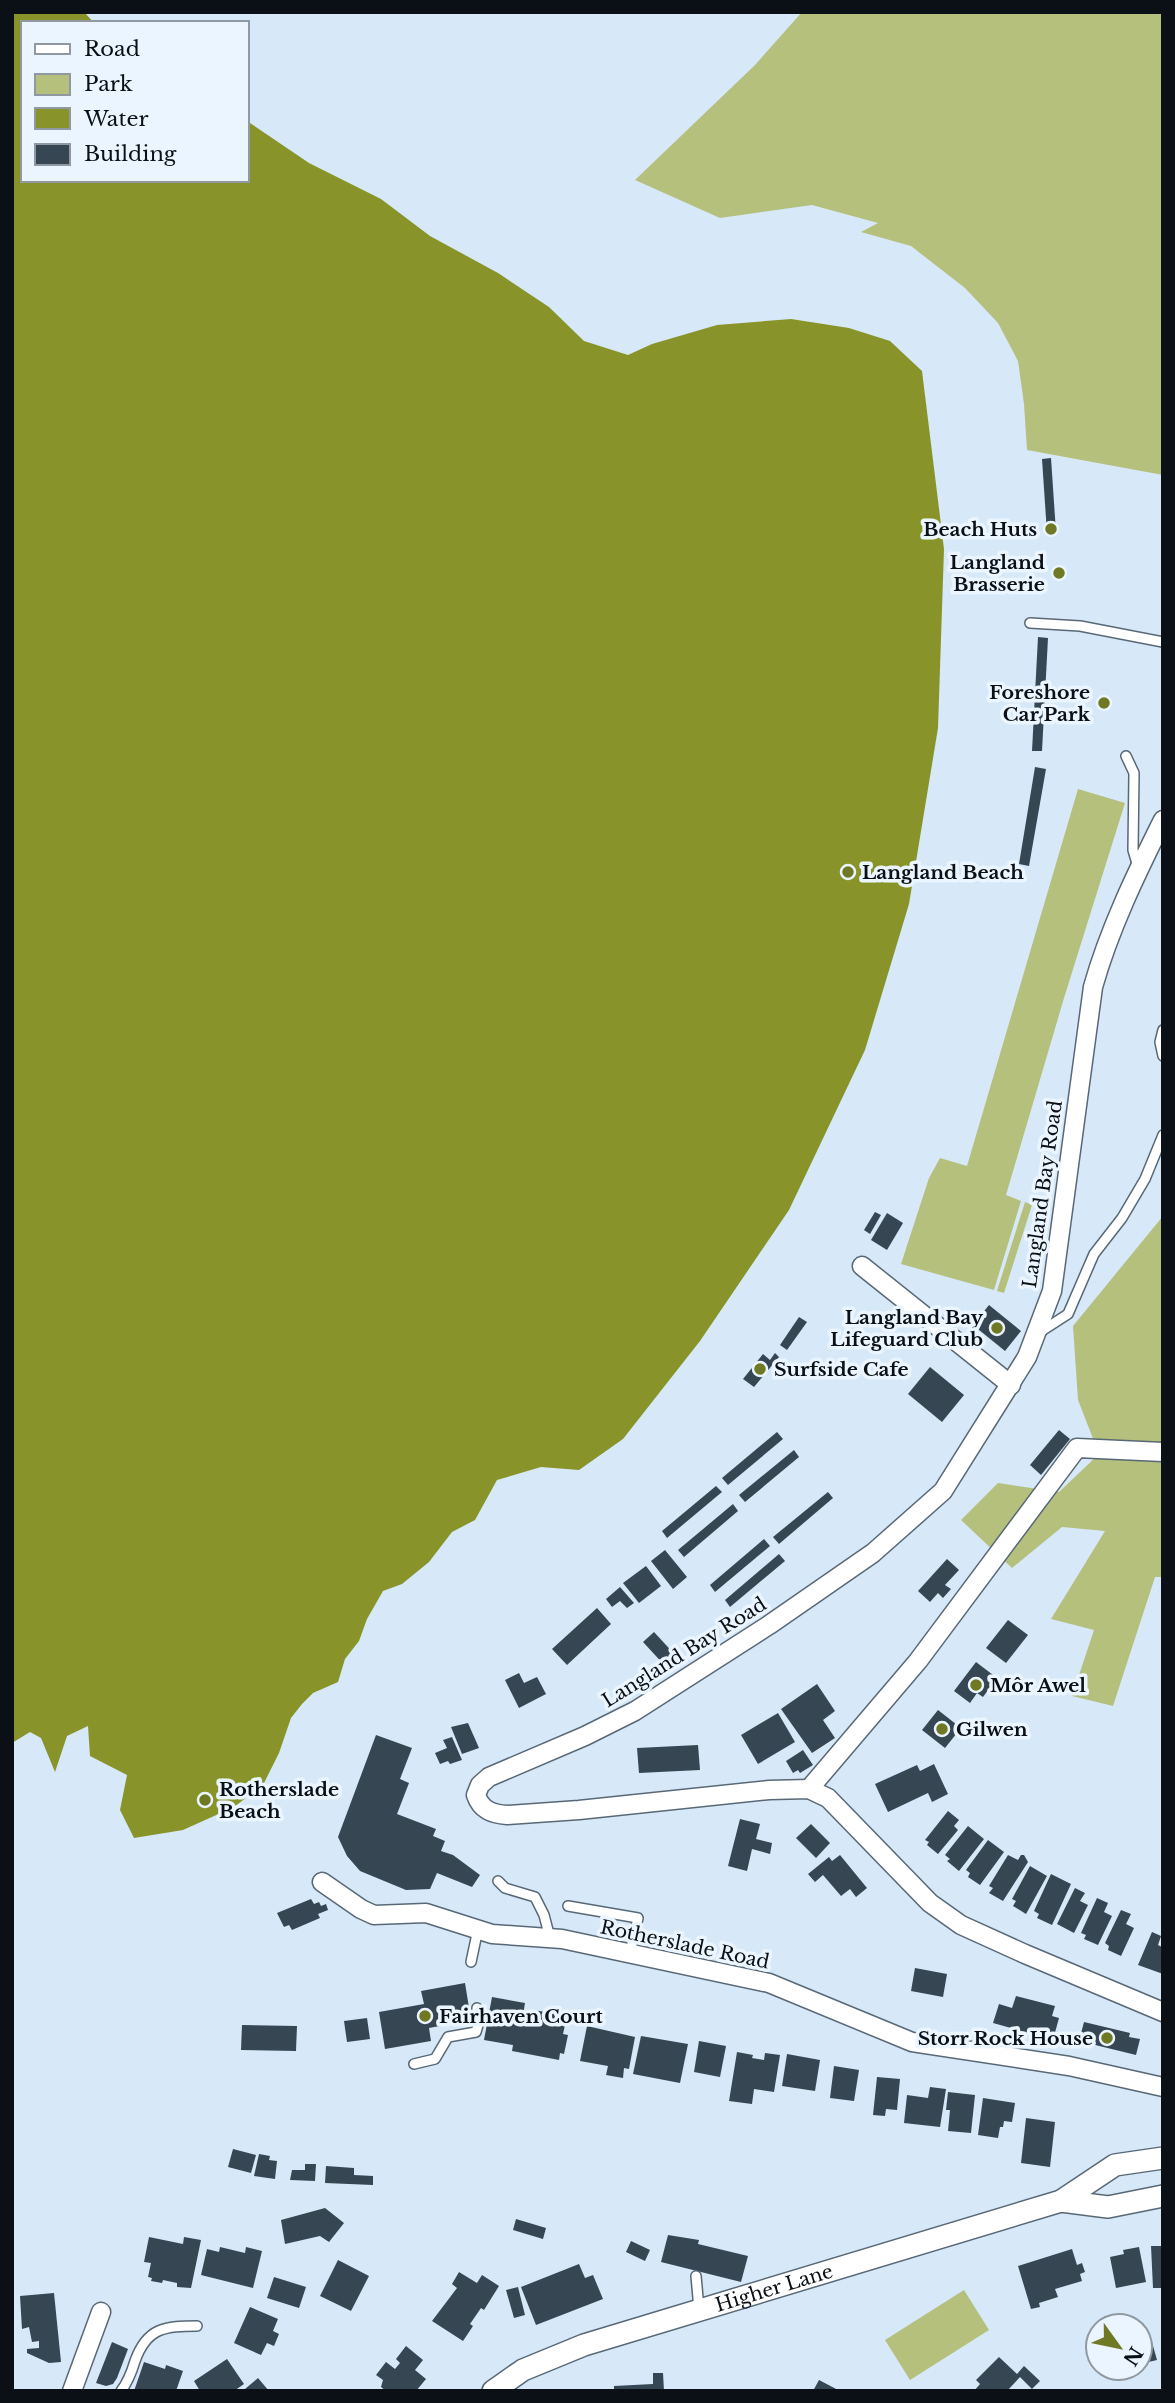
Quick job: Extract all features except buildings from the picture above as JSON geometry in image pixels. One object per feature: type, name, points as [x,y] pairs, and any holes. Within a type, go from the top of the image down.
[{"type":"street","name":"Langland Bay Road","points":[[809,1788],[579,1811],[507,1815],[495,1814],[485,1809],[476,1795],[489,1777],[585,1736],[635,1711],[769,1625],[873,1553],[943,1491],[1027,1357],[1052,1291],[1093,987],[1098,967],[1139,868],[1163,820]]},
{"type":"street","points":[[862,1266],[1011,1385]]},
{"type":"street","points":[[1163,1452],[1077,1448],[918,1661],[809,1788],[828,1798],[930,1903],[961,1925],[1163,2012]]},
{"type":"street","name":"Rotherslade Road","points":[[322,1882],[374,1916],[426,1913],[492,1934],[550,1938],[769,1983],[912,2042],[1069,2066],[1163,2087]]},
{"type":"street","name":"Higher Lane","points":[[493,2391],[523,2370],[584,2345],[1061,2201],[1115,2165],[1163,2158]]},
{"type":"street","name":"Higher Lane","points":[[1061,2201],[1108,2207],[1163,2196]]},
{"type":"street","points":[[78,2389],[101,2312]]},
{"type":"lane","points":[[1030,623],[1080,626],[1163,642]]},
{"type":"lane","points":[[1126,756],[1134,773],[1133,850],[1139,868]]},
{"type":"lane","points":[[1163,1030],[1160,1042],[1163,1056]]},
{"type":"lane","points":[[1036,1335],[1068,1314],[1094,1254],[1122,1218],[1145,1179],[1163,1135]]},
{"type":"lane","points":[[498,1881],[505,1888],[534,1897],[544,1915],[550,1938]]},
{"type":"lane","points":[[568,1906],[638,1918],[630,1953]]},
{"type":"lane","points":[[471,1962],[478,1928]]},
{"type":"lane","points":[[414,2064],[435,2059],[448,2038],[476,2032],[477,2008]]},
{"type":"lane","points":[[696,2276],[699,2310]]},
{"type":"lane","points":[[121,2391],[146,2339],[162,2329],[197,2326]]},
{"type":"green space","points":[[802,12],[1163,12],[1163,475],[1027,450],[1018,361],[998,323],[965,288],[911,246],[861,232],[878,223],[812,205],[720,218],[635,180],[755,65]]},
{"type":"green space","points":[[1078,789],[1125,803],[1006,1195],[1021,1201],[994,1290],[901,1264],[929,1178],[940,1158],[967,1166]]},
{"type":"green space","points":[[1025,1202],[1032,1205],[1004,1293],[997,1291]]},
{"type":"green space","points":[[1163,1216],[1163,1577],[1155,1577],[1113,1706],[1072,1696],[1094,1630],[1051,1619],[1105,1531],[1062,1527],[1012,1568],[961,1520],[998,1483],[1059,1492],[1099,1454],[1078,1400],[1073,1326]]},
{"type":"green space","points":[[964,2290],[989,2330],[910,2380],[885,2340]]},
{"type":"water","points":[[12,12],[91,12],[86,14],[92,21],[21,21],[21,182],[248,182],[248,122],[309,163],[381,199],[430,236],[498,273],[549,307],[584,341],[628,355],[652,344],[717,325],[791,319],[849,328],[890,341],[922,371],[944,549],[938,728],[909,904],[865,1050],[789,1210],[700,1341],[623,1439],[579,1470],[541,1467],[497,1480],[475,1520],[452,1532],[429,1562],[402,1584],[383,1591],[367,1619],[359,1641],[345,1659],[338,1682],[313,1693],[302,1704],[291,1718],[279,1753],[263,1785],[234,1807],[183,1830],[134,1838],[120,1810],[127,1775],[90,1756],[88,1726],[67,1736],[55,1772],[41,1738],[30,1732],[12,1743]]},
{"type":"place","name":"Beach Huts","points":[[1051,529]]},
{"type":"place","name":"Langland Brasserie","points":[[1059,573]]},
{"type":"place","name":"Foreshore Car Park","points":[[1104,703]]},
{"type":"place","name":"Langland Beach","points":[[848,872]]},
{"type":"place","name":"Langland Bay Lifeguard Club","points":[[997,1328]]},
{"type":"place","name":"Surfside Cafe","points":[[760,1369]]},
{"type":"place","name":"Môr Awel","points":[[976,1685]]},
{"type":"place","name":"Gilwen","points":[[942,1729]]},
{"type":"place","name":"Rotherslade Beach","points":[[205,1800]]},
{"type":"place","name":"Fairhaven Court","points":[[425,2016]]},
{"type":"place","name":"Storr Rock House","points":[[1107,2038]]}]
